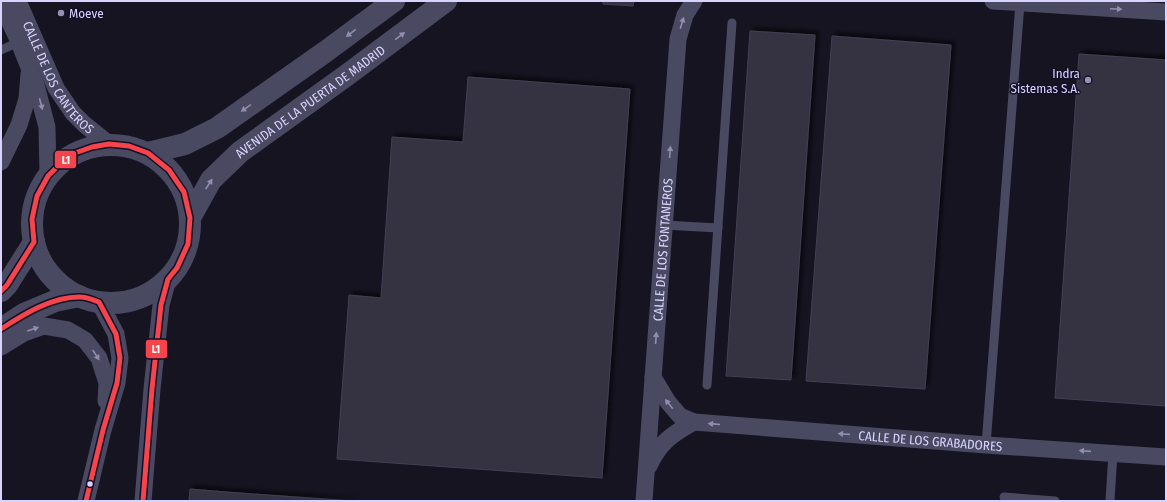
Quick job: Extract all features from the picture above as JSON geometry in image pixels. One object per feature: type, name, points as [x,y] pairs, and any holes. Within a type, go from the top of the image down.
[{"type":"street","name":"CALLE DE LOS CANTEROS","points":[[18,1],[56,88],[73,113],[109,144]]},
{"type":"street","points":[[148,153],[185,144],[217,128],[325,52],[394,1]]},
{"type":"street","name":"AVENIDA DE LA PUERTA DE MADRID","points":[[190,218],[211,180],[240,152],[446,1]]},
{"type":"street","name":"CALLE DE LOS FONTANEROS","points":[[644,501],[678,39],[685,15],[694,1]]},
{"type":"street","points":[[993,1],[1166,12]]},
{"type":"street","name":"CALLE DE LOS CANTEROS","points":[[1,3],[36,84],[47,126],[48,176]]},
{"type":"street","name":"CALLE DE LOS CANTEROS","points":[[1,162],[14,138],[27,98],[29,70]]},
{"type":"street","points":[[1,329],[24,314],[55,301],[89,299],[120,303],[141,297],[154,290],[168,278],[177,268],[188,244],[190,218],[184,192],[169,170],[148,153],[129,146],[109,144],[92,147],[75,153],[60,163],[48,176],[37,196],[32,219],[34,242],[43,264],[59,283],[89,299],[116,334],[120,358],[117,383],[103,430],[86,501]]},
{"type":"street","points":[[1,291],[7,286],[34,242]]},
{"type":"street","points":[[143,501],[152,389],[161,304],[168,278]]},
{"type":"street","points":[[1,347],[24,333],[44,326],[68,330],[86,340],[99,358],[107,383],[103,430]]},
{"type":"street","name":"CALLE DE LOS GRABADORES","points":[[653,377],[668,402],[680,416],[694,422],[986,445],[1166,457]]},
{"type":"street","points":[[646,472],[660,444],[676,431],[694,422]]},
{"type":"lane","points":[[986,445],[1020,3]]},
{"type":"lane","points":[[707,385],[732,23]]},
{"type":"lane","points":[[1,50],[19,42]]},
{"type":"lane","points":[[664,225],[718,228]]},
{"type":"lane","points":[[1110,501],[1113,453]]},
{"type":"lane","points":[[1004,497],[1055,501]]},
{"type":"building","points":[[603,1],[634,1],[633,6],[603,4]]},
{"type":"building","points":[[750,31],[815,35],[791,380],[726,376]]},
{"type":"building","points":[[832,36],[951,45],[925,389],[806,381]]},
{"type":"building","points":[[1079,54],[1166,60],[1166,406],[1055,398]]},
{"type":"building","points":[[468,77],[630,89],[602,478],[337,459],[349,295],[381,298],[392,137],[463,142]]},
{"type":"building","points":[[190,489],[226,492],[352,501],[189,501]]},
{"type":"transit line","name":"L1","points":[[1,291],[7,285],[34,242],[32,219],[37,196],[48,176],[61,163],[75,153],[92,147],[109,144],[129,146],[148,153],[169,170],[184,192],[190,218],[188,244],[177,268],[168,279],[161,305],[152,389],[143,501]]},
{"type":"transit line","name":"L1","points":[[1,329],[39,307],[60,299],[81,297],[99,302],[116,334],[120,358],[117,383],[103,430],[86,501]]},
{"type":"place","name":"Moeve","points":[[61,13]]},
{"type":"place","name":"Indra Sistemas S.A.","points":[[1088,80]]}]
